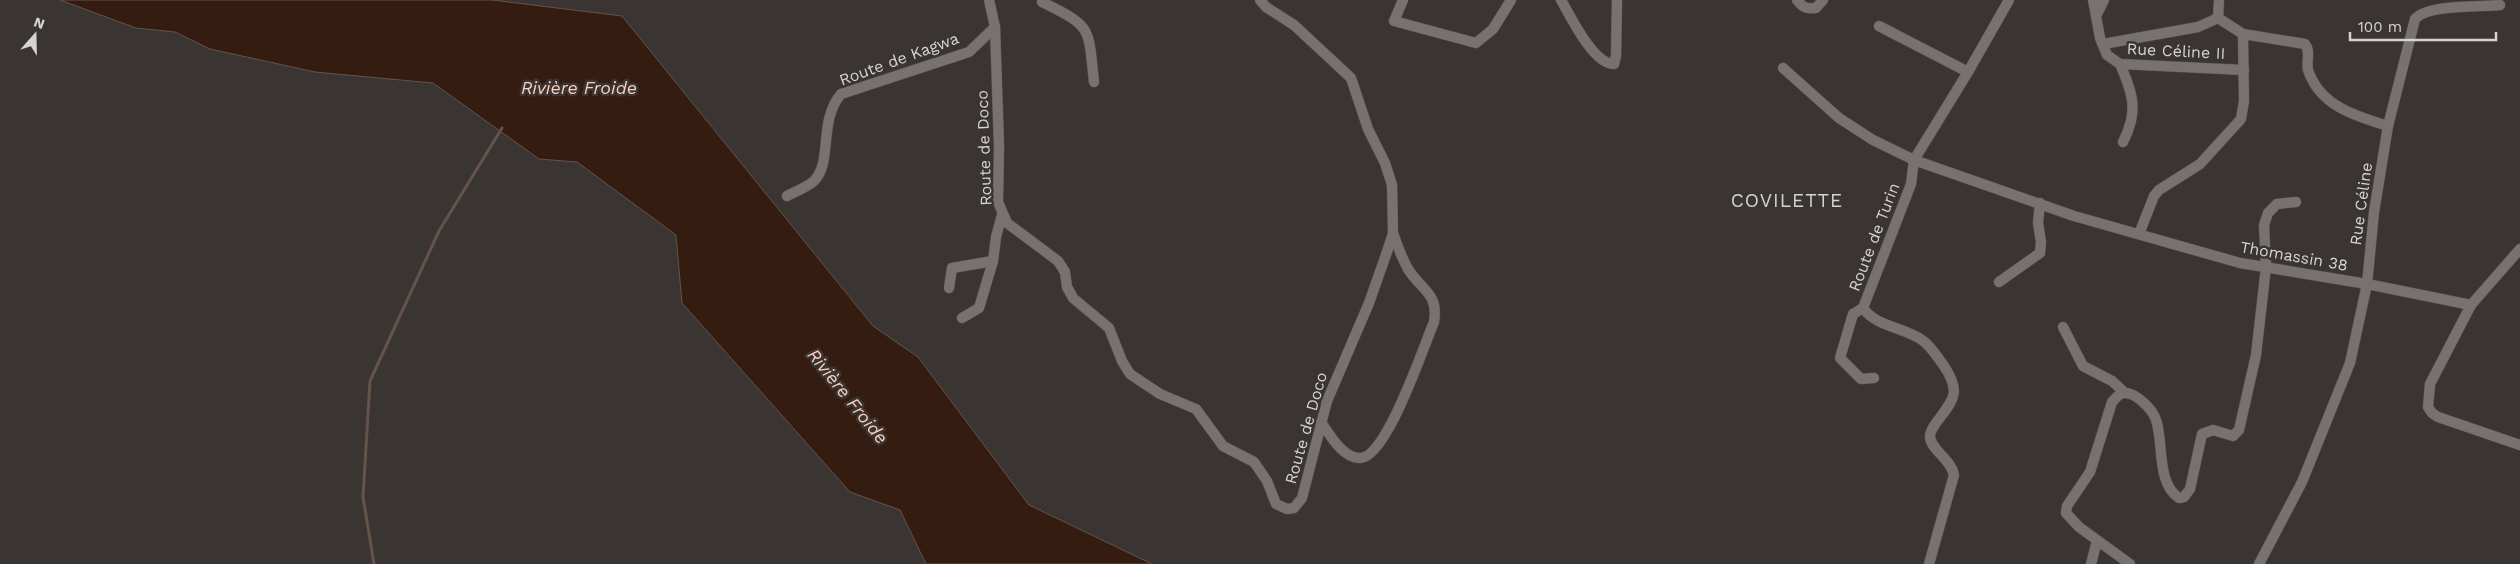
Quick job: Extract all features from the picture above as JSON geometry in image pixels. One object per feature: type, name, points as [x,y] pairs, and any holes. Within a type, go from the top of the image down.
[{"type":"street","points":[[989,0],[995,28]]},
{"type":"street","name":"Route de Doco","points":[[995,28],[999,146],[998,202],[1002,216],[1007,223],[1058,261],[1065,272],[1067,287],[1073,298],[1109,328],[1122,361],[1130,374],[1160,394],[1196,409],[1223,446],[1254,462],[1267,481],[1276,504],[1281,508],[1294,508],[1299,504],[1334,380],[1369,303],[1393,233],[1392,185],[1385,163],[1368,129],[1351,78],[1301,31],[1260,0]]},
{"type":"street","points":[[1403,0],[1394,21],[1476,43],[1493,29],[1510,0]]},
{"type":"street","points":[[1561,0],[1578,31],[1602,61],[1614,64],[1616,56],[1617,0]]},
{"type":"street","points":[[1797,0],[1801,6],[1808,9],[1816,8],[1822,0]]},
{"type":"street","name":"Route de Turin","points":[[1929,564],[1954,475],[1950,462],[1932,444],[1930,436],[1932,429],[1954,399],[1955,387],[1953,380],[1925,341],[1913,334],[1868,316],[1863,308],[1911,184],[1914,160],[1968,72],[2009,0]]},
{"type":"street","name":"Rue Céline II","points":[[2093,0],[2107,55],[2120,64],[2244,70]]},
{"type":"street","points":[[2096,16],[2104,0]]},
{"type":"street","points":[[2218,18],[2219,0]]},
{"type":"street","points":[[1041,1],[1081,24],[1089,38],[1094,82]]},
{"type":"street","name":"Rue Céline","points":[[2259,564],[2302,482],[2350,363],[2367,284],[2374,212],[2388,126],[2413,26],[2419,14],[2432,10],[2500,5]]},
{"type":"street","points":[[2218,18],[2243,34],[2305,44],[2308,48],[2308,69],[2324,97],[2339,109],[2388,126]]},
{"type":"street","points":[[2103,44],[2190,28],[2218,18]]},
{"type":"street","points":[[1879,26],[1968,72]]},
{"type":"street","name":"Route de Kagwa","points":[[787,196],[814,180],[823,167],[828,116],[833,103],[841,94],[969,52],[995,28]]},
{"type":"street","name":"Rue Céline II","points":[[2139,234],[2154,196],[2159,190],[2200,164],[2241,119],[2244,70],[2243,34]]},
{"type":"street","points":[[2120,64],[2129,86],[2134,114],[2132,125],[2123,142]]},
{"type":"street","name":"Thomassin 38","points":[[1783,68],[1839,118],[1873,140],[1914,160],[2074,216],[2240,263],[2367,284],[2471,305]]},
{"type":"street","points":[[2063,327],[2083,366],[2112,381],[2125,393],[2135,396],[2156,419],[2165,473],[2170,490],[2179,498],[2184,497],[2190,489],[2202,434],[2213,430],[2233,436],[2239,430],[2256,356],[2266,267],[2264,225],[2268,212],[2277,204],[2296,202]]},
{"type":"street","points":[[1999,282],[2040,253],[2041,242],[2038,223],[2040,203]]},
{"type":"street","points":[[962,318],[979,308],[993,261],[996,237],[1002,216]]},
{"type":"street","points":[[1321,422],[1346,453],[1357,458],[1364,458],[1373,453],[1399,408],[1434,322],[1436,308],[1430,294],[1409,270],[1393,233]]},
{"type":"street","points":[[2520,249],[2471,305],[2430,384],[2428,407],[2438,417],[2520,445]]},
{"type":"street","points":[[949,288],[952,268],[993,261]]},
{"type":"street","points":[[1863,308],[1853,314],[1840,358],[1858,377],[1874,378]]},
{"type":"street","points":[[2125,393],[2118,395],[2112,402],[2090,472],[2067,506],[2066,513],[2097,541],[2130,564]]},
{"type":"street","points":[[2091,564],[2097,541]]},
{"type":"water","name":"Rivière Froide","points":[[60,0],[492,0],[622,16],[873,326],[918,357],[1029,505],[1152,564],[926,564],[900,510],[850,492],[682,303],[676,235],[577,162],[539,159],[433,83],[315,72],[210,49],[175,32],[136,28]]},
{"type":"waterway","points":[[374,564],[363,497],[370,381],[439,231],[502,128]]},
{"type":"district","name":"COVILETTE","points":[[1787,200]]}]
